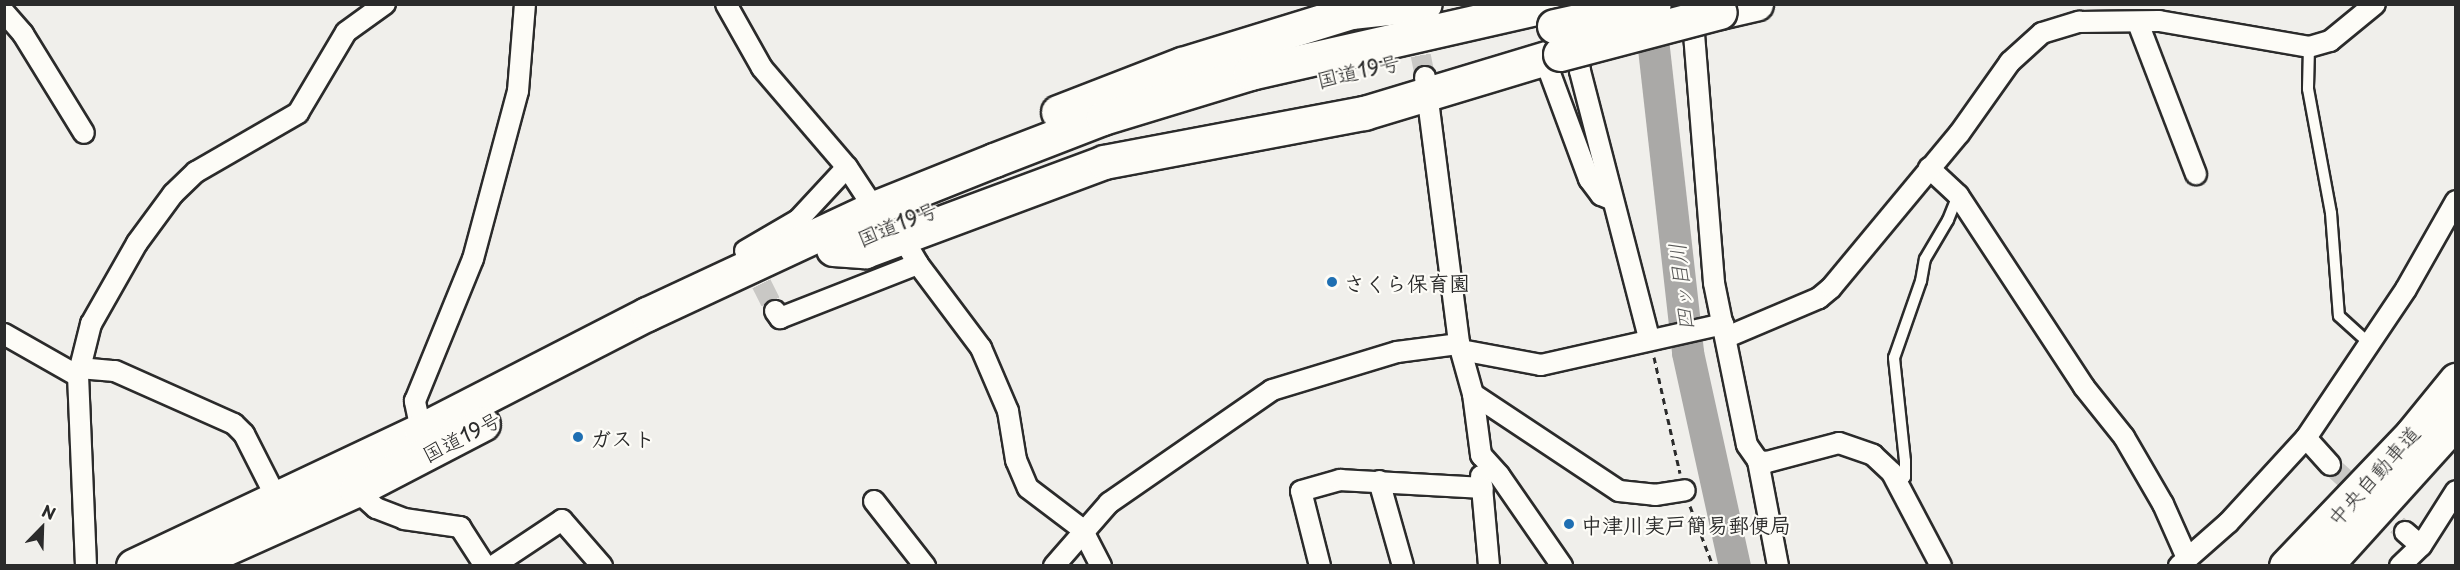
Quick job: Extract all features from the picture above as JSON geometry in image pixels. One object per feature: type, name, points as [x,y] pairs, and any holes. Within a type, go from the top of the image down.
[{"type":"highway","name":"国道19号","points":[[187,566],[356,490],[651,337],[833,249],[1017,171],[1148,126],[1286,87],[1556,30],[1653,4]]},
{"type":"highway","points":[[833,249],[865,251],[1104,162],[1364,112],[1556,30],[1706,8],[1756,4]]},
{"type":"highway","points":[[874,208],[941,162],[1112,89],[1351,12],[1412,9]]},
{"type":"highway","name":"国道19号","points":[[133,566],[421,430],[647,314],[874,208],[1102,117],[1250,73],[1556,30]]},
{"type":"highway","name":"中央自動車道","points":[[2286,566],[2412,434],[2456,380]]},
{"type":"highway","name":"中央自動車道","points":[[2325,566],[2456,421]]},
{"type":"street","points":[[86,566],[79,372],[91,324],[137,243],[172,194],[196,172],[298,113],[346,32],[385,4]]},
{"type":"street","points":[[421,430],[415,401],[472,259],[518,91],[525,4]]},
{"type":"street","points":[[726,4],[762,68],[847,167],[874,208]]},
{"type":"street","points":[[1054,566],[1082,529],[1128,489],[1272,390],[1397,352],[1460,347],[1541,365],[1653,337],[1719,329],[1819,298],[1831,288],[1929,168],[2010,62],[2042,33],[2079,22],[2159,21],[2309,47],[2330,41],[2375,4]]},
{"type":"street","points":[[1706,8],[1714,283],[1719,329],[1747,445],[1758,461],[1778,566]]},
{"type":"street","points":[[4,12],[23,34],[84,133]]},
{"type":"street","points":[[2138,23],[2196,174]]},
{"type":"street","points":[[1556,30],[1589,179],[1601,195],[1611,199]]},
{"type":"street","points":[[1556,30],[1581,71],[1611,199],[1653,337]]},
{"type":"street","points":[[1427,84],[1460,347],[1473,394],[1481,455],[1490,566]]},
{"type":"street","points":[[745,251],[798,220],[847,167]]},
{"type":"street","points":[[1929,168],[1958,195],[2084,387],[2124,437],[2163,504],[2183,562],[2228,523],[2306,438],[2371,345],[2456,201]]},
{"type":"street","points":[[902,237],[918,264],[981,348],[1008,411],[1016,460],[1028,488],[1082,529],[1101,566]]},
{"type":"street","points":[[775,310],[780,318],[918,264]]},
{"type":"street","points":[[4,334],[79,372],[115,371],[234,424],[244,434],[277,499]]},
{"type":"street","points":[[1473,394],[1619,490],[1655,495],[1685,490]]},
{"type":"street","points":[[2306,438],[2330,465]]},
{"type":"street","points":[[1758,461],[1779,460],[1839,443],[1852,445],[1883,463],[1899,485],[1941,566]]},
{"type":"street","points":[[1481,455],[1499,475],[1562,566]]},
{"type":"street","points":[[1320,566],[1301,491],[1340,480],[1483,488]]},
{"type":"street","points":[[1380,481],[1404,566]]},
{"type":"street","points":[[356,490],[376,508],[404,519],[460,527],[485,566]]},
{"type":"street","points":[[2400,566],[2421,546],[2456,491]]},
{"type":"street","points":[[874,501],[925,566]]},
{"type":"street","points":[[492,566],[562,520],[602,566]]},
{"type":"street","points":[[2405,532],[2421,546]]},
{"type":"lane","points":[[2309,47],[2308,89],[2331,213],[2339,316],[2371,345]]},
{"type":"lane","points":[[1899,485],[1905,477],[1905,461],[1894,358],[1921,281],[1925,259],[1943,231],[1958,195]]},
{"type":"path","points":[[1653,337],[1685,490],[1713,566]]},
{"type":"waterway","name":"四ッ目川","points":[[1649,4],[1688,353],[1735,566]]},
{"type":"tunnel","points":[[1415,26],[1425,77]]},
{"type":"tunnel","points":[[748,257],[775,311]]},
{"type":"tunnel","points":[[2330,465],[2405,532]]},
{"type":"place","name":"さくら保育園","points":[[1332,282]]},
{"type":"place","name":"ガスト","points":[[578,437]]},
{"type":"place","name":"中津川実戸簡易郵便局","points":[[1569,524]]}]
